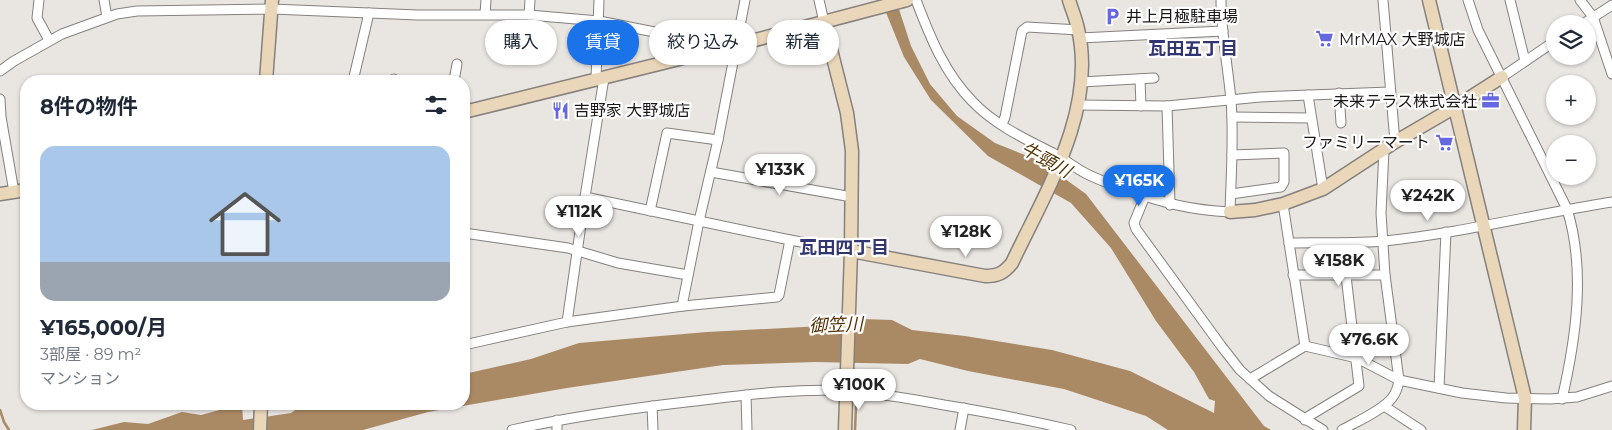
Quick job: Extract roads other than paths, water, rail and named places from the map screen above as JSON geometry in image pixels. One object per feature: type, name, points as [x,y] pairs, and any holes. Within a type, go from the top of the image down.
[{"type":"street","points":[[39,0],[37,18],[49,40]]},
{"type":"street","points":[[104,0],[108,17]]},
{"type":"street","points":[[162,0],[162,10]]},
{"type":"street","points":[[486,0],[486,14]]},
{"type":"street","points":[[529,14],[530,0]]},
{"type":"street","points":[[599,0],[599,20]]},
{"type":"street","points":[[740,20],[744,0]]},
{"type":"street","points":[[819,0],[824,20]]},
{"type":"street","points":[[832,20],[907,0]]},
{"type":"street","points":[[916,0],[940,56],[957,82],[973,102],[1002,124],[1060,161],[1085,173],[1170,205],[1202,211],[1230,212],[1255,210],[1283,204],[1323,189],[1546,48]]},
{"type":"street","points":[[584,197],[790,240],[985,276],[995,276],[1006,272],[1060,161],[1069,138],[1078,105],[1082,57],[1079,34],[1069,0]]},
{"type":"street","points":[[1221,0],[1232,118],[1230,212]]},
{"type":"street","points":[[1384,0],[1395,142]]},
{"type":"street","points":[[1429,0],[1525,398],[1524,430]]},
{"type":"street","points":[[1468,0],[1478,30],[1568,209],[1574,229],[1577,300],[1573,342],[1562,398]]},
{"type":"street","points":[[1510,0],[1525,61]]},
{"type":"street","points":[[1580,0],[1591,15]]},
{"type":"street","points":[[0,71],[49,40],[108,17],[137,11],[162,10],[193,5],[272,5],[418,15],[529,14],[589,20]]},
{"type":"street","points":[[266,75],[272,5]]},
{"type":"street","points":[[1596,15],[1612,5]]},
{"type":"street","points":[[354,75],[369,13]]},
{"type":"street","points":[[1596,26],[1612,74]]},
{"type":"street","points":[[1002,124],[1024,28],[1079,34],[1223,31]]},
{"type":"street","points":[[455,75],[457,64]]},
{"type":"street","points":[[567,322],[600,78],[600,65]]},
{"type":"street","points":[[470,110],[652,65]]},
{"type":"street","points":[[683,306],[732,65]]},
{"type":"street","points":[[835,65],[848,113],[852,151],[851,251],[845,430]]},
{"type":"street","points":[[1081,82],[1154,78]]},
{"type":"street","points":[[1140,79],[1141,106]]},
{"type":"street","points":[[1078,105],[1167,106],[1260,97],[1390,92]]},
{"type":"street","points":[[1339,94],[1341,122]]},
{"type":"street","points":[[1308,95],[1323,189]]},
{"type":"street","points":[[0,99],[2,117],[20,191],[0,194]]},
{"type":"street","points":[[1167,106],[1170,205]]},
{"type":"street","points":[[1232,118],[1312,118]]},
{"type":"street","points":[[650,211],[667,133],[718,140]]},
{"type":"street","points":[[1342,430],[1384,406],[1398,389],[1399,380],[1384,275],[1382,241],[1381,213],[1384,150]]},
{"type":"street","points":[[1231,194],[1281,187],[1284,182],[1284,152],[1232,155]]},
{"type":"street","points":[[711,172],[852,197]]},
{"type":"street","points":[[1145,196],[1134,223],[1136,229],[1222,347],[1240,370],[1269,396],[1323,430]]},
{"type":"street","points":[[1289,243],[1382,241],[1483,226],[1612,202]]},
{"type":"street","points":[[1283,204],[1305,346]]},
{"type":"street","points":[[1439,388],[1446,232]]},
{"type":"street","points":[[470,234],[577,250],[618,263],[688,275]]},
{"type":"street","points":[[470,344],[567,322],[683,306],[777,297],[779,295],[790,240]]},
{"type":"street","points":[[1293,275],[1384,275]]},
{"type":"street","points":[[1305,420],[1359,386],[1346,276]]},
{"type":"street","points":[[1250,379],[1305,346],[1357,358],[1399,380],[1506,398],[1576,398],[1612,386]]},
{"type":"street","points":[[512,430],[557,420],[746,395],[783,391],[846,391],[898,396],[1071,430]]},
{"type":"street","points":[[746,395],[747,430]]},
{"type":"street","points":[[652,406],[653,430]]},
{"type":"street","points":[[1384,406],[1421,430]]},
{"type":"street","points":[[960,430],[964,408]]},
{"type":"street","points":[[260,430],[261,410]]},
{"type":"street","points":[[557,420],[558,430]]},
{"type":"water","name":"御笠川","points":[[881,0],[896,0],[911,46],[930,84],[957,116],[995,143],[1040,161],[1086,194],[1264,426],[1271,430],[1168,430],[1146,416],[1064,389],[968,371],[920,359],[908,364],[815,362],[723,365],[470,405],[470,373],[531,359],[579,343],[707,332],[822,326],[862,319],[892,320],[912,330],[965,336],[1052,350],[1130,371],[1214,413],[1215,401],[1209,399],[1194,372],[1156,321],[1111,248],[1071,203],[988,156],[931,100],[904,57]]},
{"type":"water","points":[[220,410],[242,410],[243,420],[291,413],[295,410],[440,410],[363,430],[92,430],[124,422],[148,424],[182,412],[201,415]]},
{"type":"waterway","points":[[855,430],[856,406]]},
{"type":"waterway","points":[[0,410],[9,430]]},
{"type":"place","name":"井上月極駐車場","points":[[1112,16]]},
{"type":"place","name":"MrMAX 大野城店","points":[[1325,39]]},
{"type":"place","name":"未来テラス株式会社","points":[[1491,101]]},
{"type":"place","name":"吉野家 大野城店","points":[[560,110]]},
{"type":"place","name":"ファミリーマート","points":[[1444,142]]},
{"type":"district","name":"瓦田五丁目","points":[[1193,49]]},
{"type":"district","name":"瓦田四丁目","points":[[844,248]]},
{"type":"water label","name":"牛頸川","points":[[1046,160]]}]
